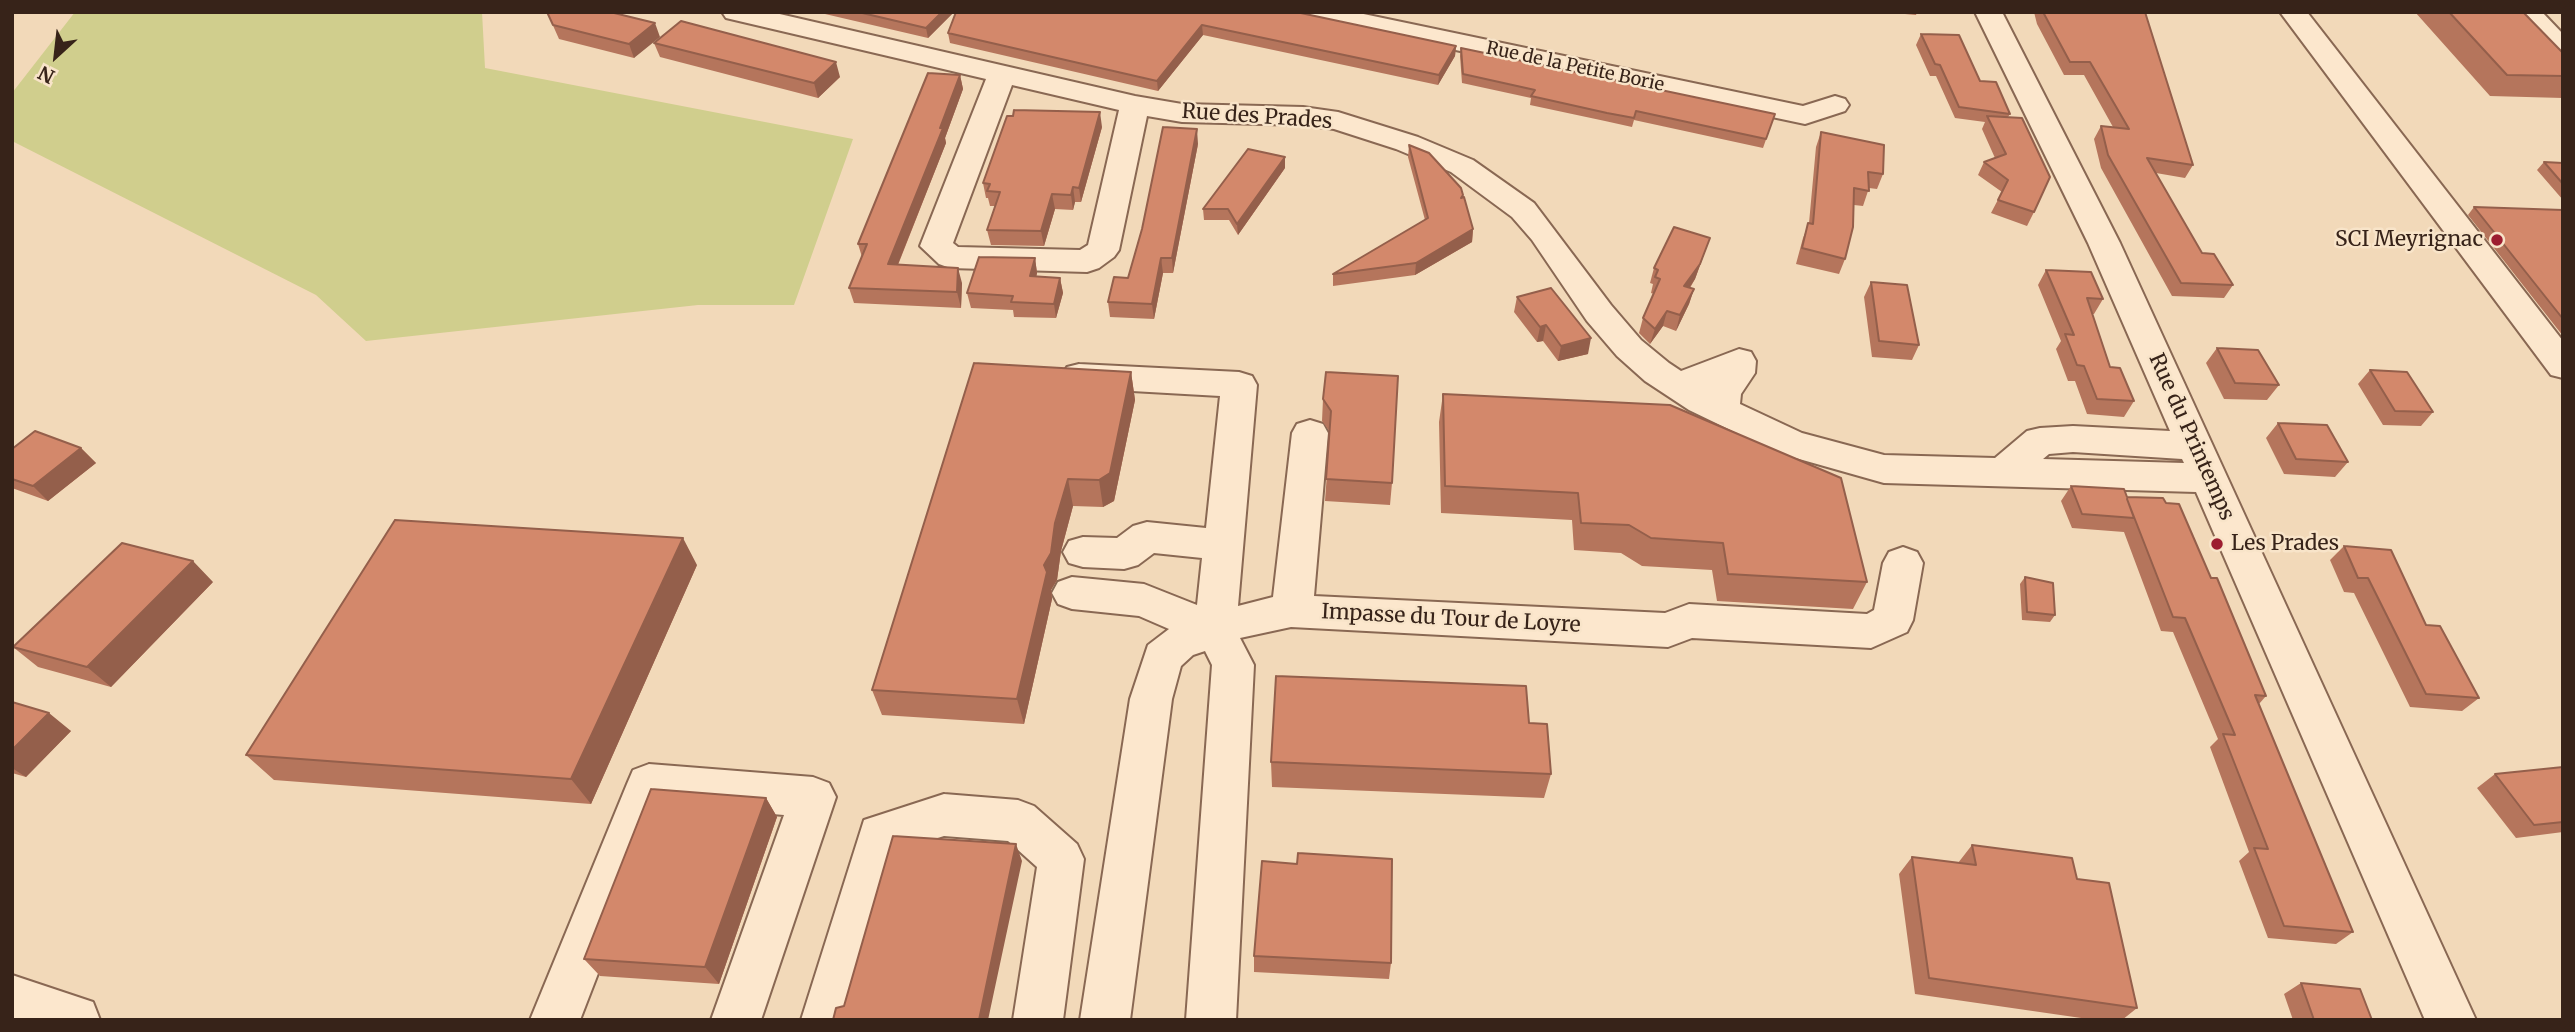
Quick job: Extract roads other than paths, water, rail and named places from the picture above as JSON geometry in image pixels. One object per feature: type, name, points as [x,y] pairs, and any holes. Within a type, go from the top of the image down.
[{"type":"street","name":"Rue des Prades","points":[[734,12],[1135,105],[1182,113],[1303,116],[1338,121],[1407,143],[1462,166],[1502,192],[1543,233],[1578,286],[1629,348],[1680,388],[1791,443],[1884,469],[2005,471],[2202,462]]},
{"type":"street","name":"Rue de la Petite Borie","points":[[1314,12],[1421,23],[1805,115],[1835,105]]},
{"type":"street","name":"Rue du Printemps","points":[[1988,12],[2104,243],[2451,1020]]},
{"type":"street","points":[[2293,12],[2563,366]]},
{"type":"street","points":[[2527,12],[2563,50]]},
{"type":"street","points":[[1002,74],[936,246],[950,257],[1087,261],[1103,250],[1135,105]]},
{"type":"street","points":[[1680,388],[1702,374],[1739,361],[1737,373],[1723,392],[1721,410]]},
{"type":"street","points":[[1066,376],[1239,385],[1214,631],[1233,665],[1211,1020]]},
{"type":"street","points":[[1291,611],[1297,580],[1298,536],[1310,433]]},
{"type":"street","points":[[1083,552],[1124,554],[1147,537],[1224,545]]},
{"type":"street","name":"Impasse du Tour de Loyre","points":[[1105,1020],[1151,699],[1163,657],[1178,643],[1253,617],[1291,611],[1668,630],[1689,621],[1871,631],[1894,620],[1903,563]]},
{"type":"street","points":[[1072,593],[1144,600],[1214,631]]},
{"type":"street","points":[[555,1020],[649,784],[813,797],[736,1020]]},
{"type":"street","points":[[826,1020],[880,835],[944,815],[1018,821],[1061,859],[1038,1020]]},
{"type":"street","points":[[12,1000],[75,1020]]},
{"type":"place","name":"SCI Meyrignac","points":[[2497,240]]},
{"type":"place","name":"Les Prades","points":[[2217,544]]}]
